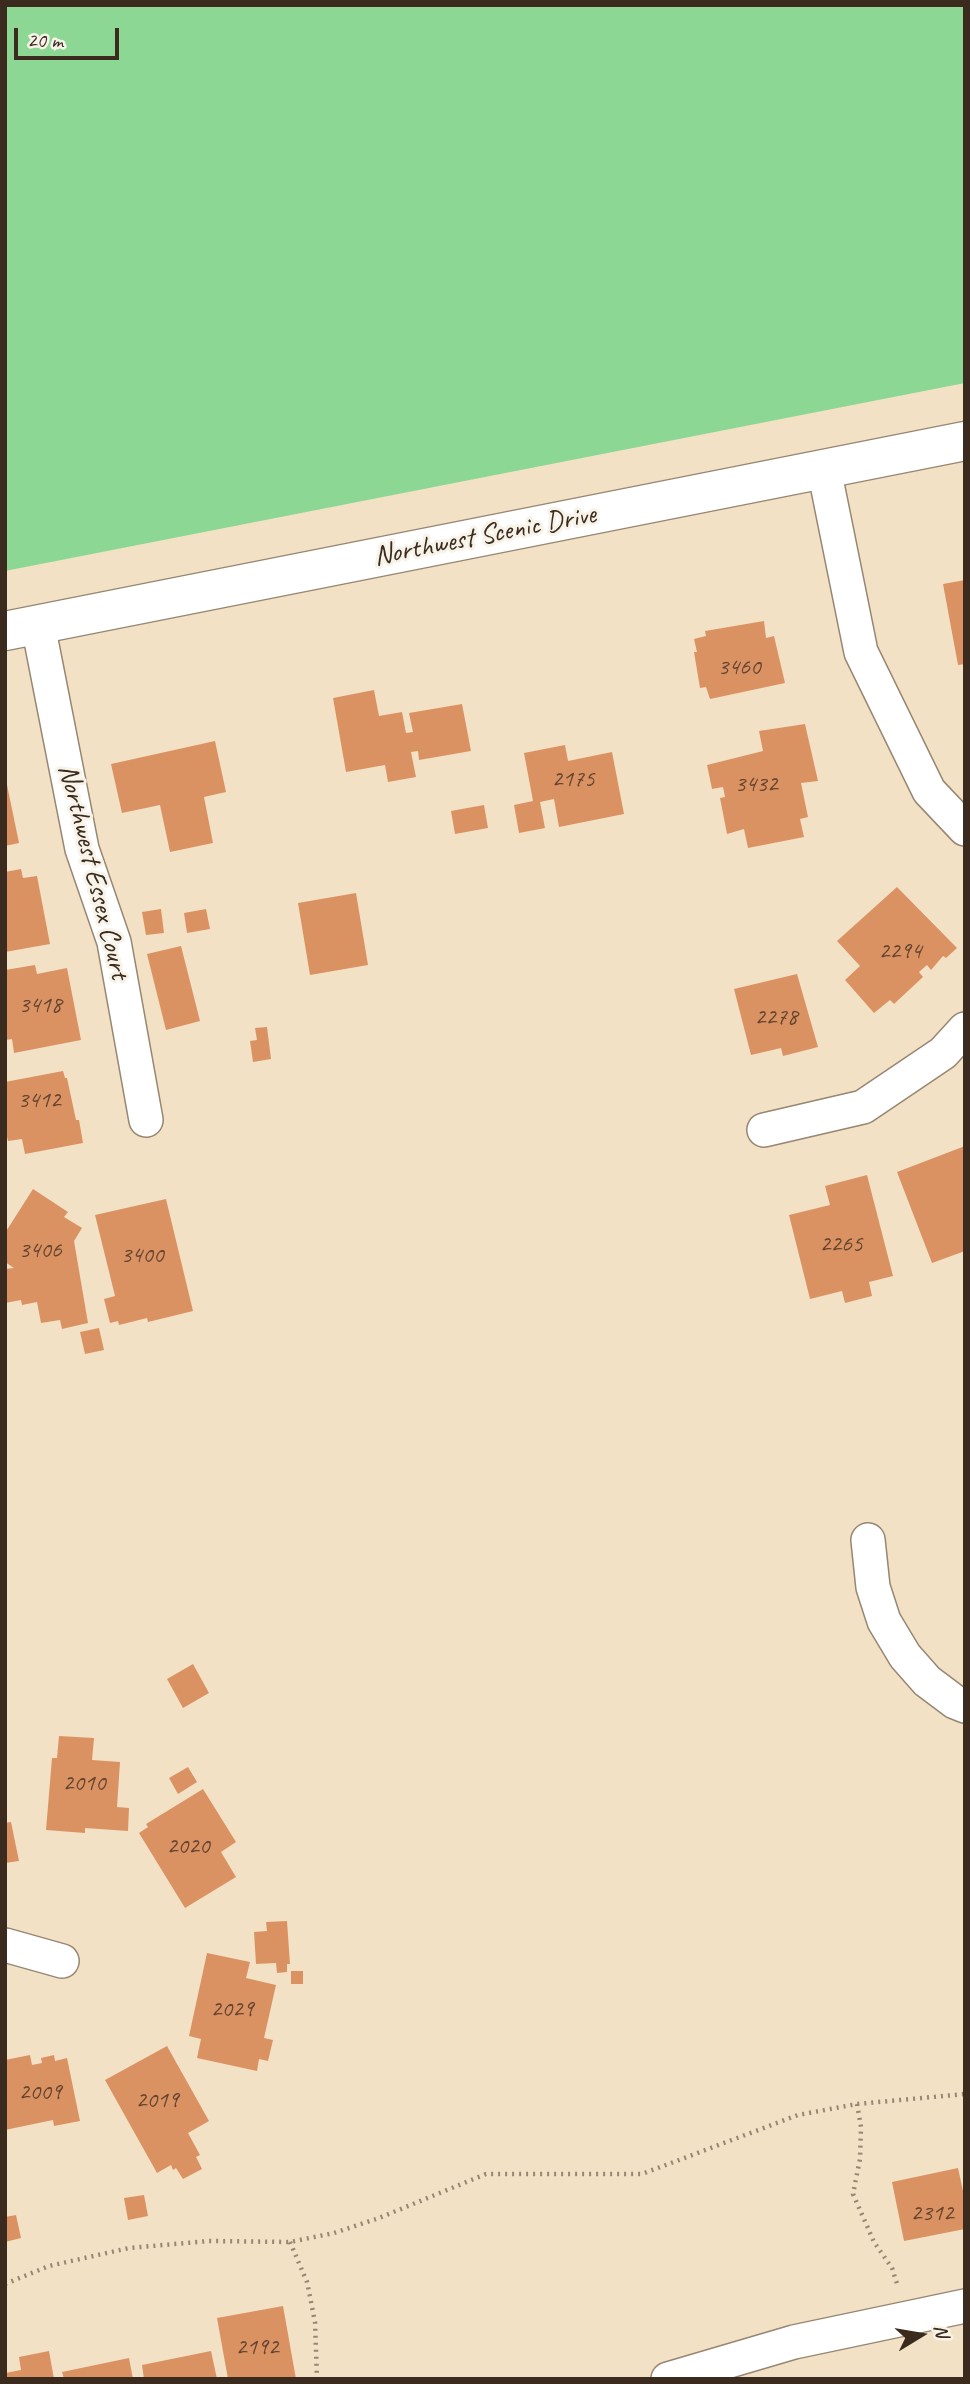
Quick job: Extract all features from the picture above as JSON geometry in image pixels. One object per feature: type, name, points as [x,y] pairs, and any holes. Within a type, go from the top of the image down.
[{"type":"main road","name":"Northwest Scenic Drive","points":[[22,628],[965,441]]},
{"type":"street","points":[[824,469],[860,652],[929,791],[965,829]]},
{"type":"street","name":"Northwest Essex Court","points":[[22,628],[82,849],[114,942],[146,1120]]},
{"type":"street","points":[[764,1130],[863,1107],[943,1052],[965,1029]]},
{"type":"street","points":[[868,1540],[873,1587],[884,1621],[905,1656],[928,1681],[955,1702],[965,1706]]},
{"type":"street","points":[[5,1945],[62,1961]]},
{"type":"street","points":[[668,2379],[794,2342],[965,2306]]},
{"type":"path","points":[[5,2284],[49,2266],[129,2248],[209,2241],[290,2242],[334,2233],[379,2218],[486,2174],[642,2174],[798,2115],[857,2104],[965,2094]]},
{"type":"path","points":[[857,2104],[861,2127],[860,2159],[853,2194],[874,2242],[892,2268],[905,2317]]},
{"type":"path","points":[[290,2242],[307,2282],[315,2322],[317,2379]]},
{"type":"green space","points":[[5,5],[965,5],[965,383],[5,571]]},
{"type":"building","points":[[965,580],[965,664],[958,665],[943,584]]},
{"type":"building","points":[[764,621],[766,638],[774,636],[785,683],[710,699],[706,687],[700,688],[694,639],[706,636],[705,631]]},
{"type":"building","points":[[374,690],[379,716],[402,712],[406,733],[413,732],[409,713],[462,704],[471,751],[419,760],[418,751],[411,752],[416,777],[388,782],[385,765],[346,772],[333,698]]},
{"type":"building","points":[[805,724],[818,781],[801,783],[808,817],[800,819],[804,837],[748,848],[744,829],[727,834],[720,798],[725,797],[723,787],[712,789],[707,765],[763,751],[759,731]]},
{"type":"building","points":[[215,741],[226,792],[204,797],[213,843],[170,852],[160,805],[122,813],[111,764]]},
{"type":"building","points":[[565,745],[568,761],[612,752],[624,814],[559,827],[554,799],[540,802],[545,828],[519,833],[514,805],[533,801],[524,753]]},
{"type":"building","points":[[5,775],[19,843],[5,846]]},
{"type":"building","points":[[484,805],[488,828],[455,834],[451,811]]},
{"type":"building","points":[[21,869],[23,878],[37,876],[50,944],[5,952],[5,872]]},
{"type":"building","points":[[897,887],[957,948],[946,958],[943,956],[931,970],[927,965],[919,972],[923,977],[894,1004],[890,1000],[874,1013],[845,980],[860,966],[837,941]]},
{"type":"building","points":[[356,893],[368,965],[310,975],[298,903]]},
{"type":"building","points":[[161,909],[164,933],[146,935],[142,912]]},
{"type":"building","points":[[206,909],[210,929],[187,933],[184,913]]},
{"type":"building","points":[[181,946],[200,1021],[166,1030],[147,954]]},
{"type":"building","points":[[35,965],[37,974],[67,968],[81,1040],[14,1053],[12,1039],[5,1040],[5,970]]},
{"type":"building","points":[[797,974],[818,1047],[783,1056],[781,1048],[751,1055],[734,989]]},
{"type":"building","points":[[267,1027],[271,1059],[253,1062],[250,1041],[257,1040],[255,1028]]},
{"type":"building","points":[[63,1071],[76,1120],[79,1120],[83,1143],[25,1154],[22,1139],[8,1141],[5,1128],[5,1082]]},
{"type":"building","points":[[965,1146],[965,1251],[932,1263],[897,1172]]},
{"type":"building","points":[[867,1175],[893,1276],[869,1282],[872,1296],[845,1303],[842,1291],[810,1299],[789,1215],[830,1205],[825,1186]]},
{"type":"building","points":[[33,1189],[68,1212],[64,1217],[82,1228],[74,1241],[88,1323],[62,1329],[60,1320],[41,1323],[37,1302],[22,1305],[21,1300],[5,1303],[5,1269],[14,1268],[5,1262],[5,1233]]},
{"type":"building","points":[[166,1199],[193,1311],[148,1322],[147,1318],[119,1325],[118,1321],[110,1323],[104,1299],[115,1296],[95,1215]]},
{"type":"building","points":[[99,1328],[104,1350],[85,1354],[80,1332]]},
{"type":"building","points":[[193,1664],[209,1693],[183,1708],[167,1679]]},
{"type":"building","points":[[59,1736],[94,1738],[92,1760],[120,1762],[117,1807],[129,1808],[128,1831],[85,1828],[85,1833],[46,1830],[52,1758],[57,1758]]},
{"type":"building","points":[[188,1767],[197,1782],[178,1794],[169,1778]]},
{"type":"building","points":[[203,1789],[236,1842],[221,1852],[236,1877],[185,1908],[139,1833],[148,1827],[146,1824]]},
{"type":"building","points":[[11,1822],[19,1861],[5,1863],[5,1823]]},
{"type":"building","points":[[287,1921],[290,1964],[287,1964],[287,1972],[277,1973],[276,1963],[256,1964],[254,1932],[267,1931],[266,1922]]},
{"type":"building","points":[[207,1953],[250,1962],[246,1978],[276,1985],[264,2038],[273,2040],[268,2061],[259,2059],[257,2071],[197,2058],[201,2039],[189,2036]]},
{"type":"building","points":[[291,1971],[303,1971],[303,1984],[291,1984]]},
{"type":"building","points":[[167,2046],[209,2121],[188,2133],[200,2155],[196,2157],[202,2169],[183,2179],[171,2165],[157,2173],[105,2080]]},
{"type":"building","points":[[30,2055],[32,2065],[42,2063],[41,2058],[54,2055],[55,2061],[67,2058],[80,2121],[54,2126],[53,2120],[5,2130],[5,2060]]},
{"type":"building","points":[[958,2168],[965,2200],[965,2229],[904,2241],[892,2182]]},
{"type":"building","points":[[144,2195],[148,2216],[128,2220],[124,2198]]},
{"type":"building","points":[[16,2215],[21,2238],[5,2242],[5,2217]]},
{"type":"building","points":[[283,2306],[296,2379],[228,2379],[217,2318]]},
{"type":"building","points":[[49,2351],[54,2379],[5,2379],[5,2373],[21,2370],[19,2357]]},
{"type":"building","points":[[211,2351],[217,2379],[144,2379],[142,2365]]},
{"type":"building","points":[[129,2358],[133,2379],[64,2379],[62,2372]]}]
